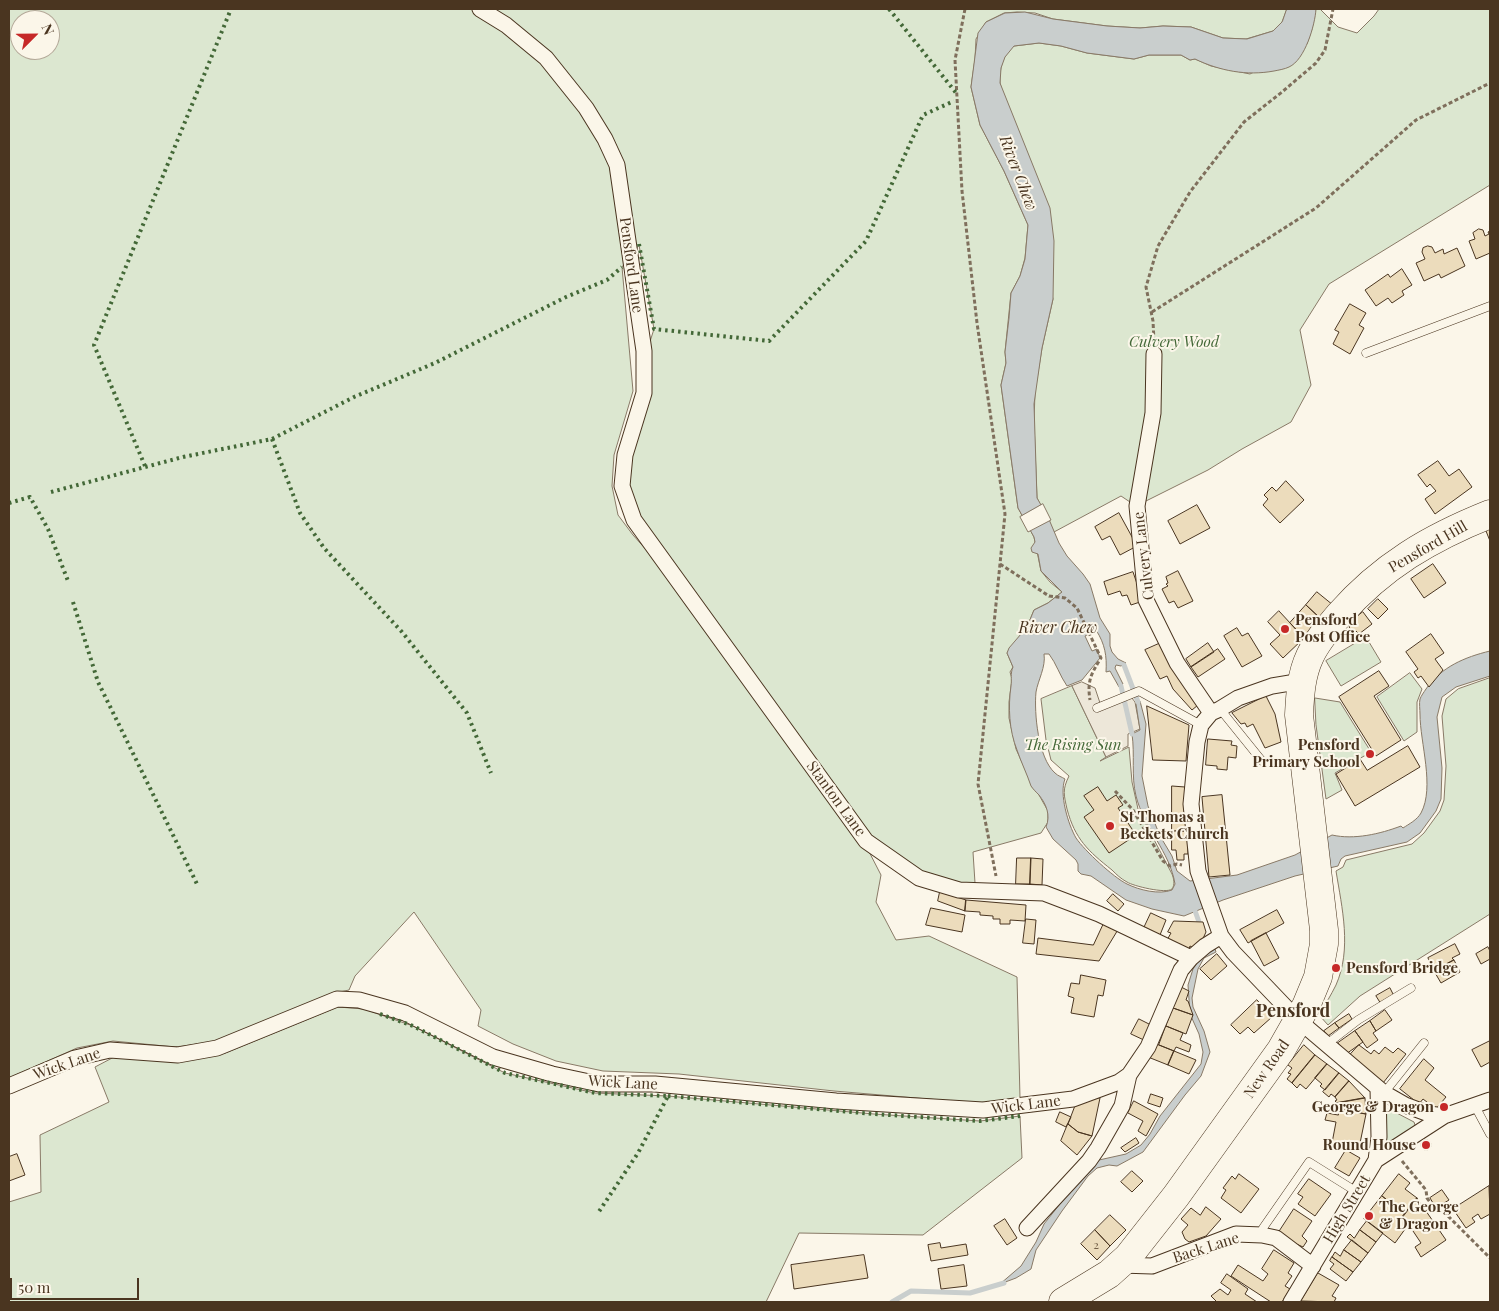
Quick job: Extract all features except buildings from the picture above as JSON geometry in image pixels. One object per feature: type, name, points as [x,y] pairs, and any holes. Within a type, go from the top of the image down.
[{"type":"highway","name":"Pensford Hill","points":[[1302,682],[1310,655],[1325,633],[1349,604],[1375,578],[1422,547],[1490,514]]},
{"type":"highway","name":"New Road","points":[[1062,1302],[1081,1292],[1120,1265],[1165,1210],[1281,1050],[1313,990],[1321,963],[1324,930],[1299,716],[1302,682]]},
{"type":"street","name":"Pensford Lane","points":[[480,9],[506,24],[546,58],[586,108],[605,138],[617,165],[644,351],[644,392],[625,455],[622,486],[634,520],[664,563]]},
{"type":"street","name":"Culvery Lane","points":[[1154,354],[1154,413],[1137,506],[1146,600],[1177,663],[1215,711]]},
{"type":"street","name":"Stanton Lane","points":[[664,563],[866,841],[919,878],[959,890],[1044,893],[1099,914],[1191,958]]},
{"type":"street","points":[[1302,682],[1272,686],[1238,698],[1215,711],[1201,725],[1197,742],[1191,804],[1198,871],[1221,936],[1233,952],[1298,1020],[1381,1090],[1405,1105],[1429,1114],[1444,1116]]},
{"type":"street","points":[[1191,958],[1221,936]]},
{"type":"street","name":"Wick Lane","points":[[9,1086],[75,1058],[110,1050],[178,1055],[217,1048],[337,999],[359,1000],[405,1013],[493,1057],[552,1074],[599,1084],[655,1084],[836,1101],[983,1110],[1073,1099],[1119,1082],[1129,1075],[1148,1047],[1181,970],[1191,958]]},
{"type":"street","points":[[1027,1228],[1089,1161],[1098,1148],[1122,1106],[1129,1075]]},
{"type":"street","points":[[1376,1160],[1381,1090]]},
{"type":"street","name":"High Street","points":[[1291,1302],[1376,1160],[1444,1116],[1490,1100]]},
{"type":"street","name":"Back Lane","points":[[1120,1265],[1152,1266],[1236,1234],[1262,1235],[1276,1238],[1313,1266]]},
{"type":"lane","points":[[1366,353],[1490,306]]},
{"type":"lane","points":[[1097,708],[1139,690],[1201,725]]},
{"type":"lane","points":[[1215,711],[1262,762]]},
{"type":"lane","points":[[1327,1044],[1358,1020],[1411,988]]},
{"type":"lane","points":[[1381,1090],[1424,1043]]},
{"type":"lane","points":[[1475,1106],[1490,1134]]},
{"type":"lane","points":[[1263,1228],[1309,1162],[1357,1192]]},
{"type":"path","points":[[965,9],[955,60],[962,190],[977,323],[1005,514],[978,784],[992,859]]},
{"type":"path","points":[[1154,354],[1152,312],[1146,287],[1158,246],[1181,207],[1217,155],[1244,122],[1316,63],[1325,50],[1334,9]]},
{"type":"path","points":[[1152,312],[1316,208],[1416,120],[1490,83]]},
{"type":"path","points":[[1000,564],[1049,596],[1065,598],[1077,608],[1101,658],[1090,677],[1088,688],[1090,703],[1097,708]]},
{"type":"path","points":[[1115,790],[1133,810],[1163,861],[1170,866],[1178,864]]},
{"type":"path","points":[[1391,1149],[1426,1190],[1427,1198],[1438,1212],[1442,1210],[1490,1258]]},
{"type":"green space","points":[[9,9],[1287,9],[1282,22],[1273,31],[1246,39],[1223,38],[1191,27],[1163,26],[1140,28],[1107,26],[1053,19],[1035,13],[1017,12],[1004,13],[986,22],[976,39],[971,87],[980,125],[1004,171],[1028,225],[1025,258],[1020,276],[1011,293],[1005,352],[1006,363],[1001,385],[1018,508],[1034,537],[1041,571],[1062,592],[1048,603],[1034,610],[1027,627],[1007,653],[1013,667],[1010,672],[1012,679],[1009,718],[1016,749],[1032,787],[1048,811],[1048,822],[1041,833],[973,852],[975,883],[960,885],[921,873],[867,839],[637,518],[626,486],[647,351],[654,329],[639,245],[622,267],[633,391],[614,455],[612,486],[618,515],[658,563],[864,842],[881,875],[876,902],[896,940],[929,936],[1017,977],[1020,1098],[987,1104],[834,1091],[679,1074],[603,1071],[556,1061],[513,1044],[478,1026],[481,1010],[414,912],[355,976],[349,990],[335,993],[220,1041],[175,1047],[113,1041],[77,1048],[9,1078]]},
{"type":"green space","name":"Culvery Wood","points":[[1316,9],[1320,9],[1338,27],[1357,33],[1379,9],[1490,9],[1490,185],[1329,284],[1300,330],[1311,385],[1291,422],[1208,470],[1136,506],[1121,496],[1054,532],[1037,498],[1034,423],[1035,391],[1053,299],[1000,83],[1000,72],[1004,58],[1014,46],[1039,43],[1061,46],[1087,53],[1134,59],[1149,55],[1181,55],[1190,60],[1195,59],[1211,66],[1250,74],[1307,44]]},
{"type":"green space","points":[[1366,637],[1381,662],[1341,686],[1326,661]]},
{"type":"green space","points":[[1410,673],[1422,689],[1417,702],[1417,732],[1404,741],[1377,697]]},
{"type":"green space","points":[[1490,678],[1490,914],[1360,996],[1328,1025],[1319,1015],[1336,985],[1344,957],[1345,943],[1343,914],[1336,871],[1343,867],[1346,860],[1412,844],[1424,833],[1440,811],[1444,800],[1446,766],[1442,716],[1446,699],[1458,689]]},
{"type":"green space","points":[[1072,686],[1106,757],[1100,761],[1129,747],[1132,782],[1138,809],[1172,874],[1174,886],[1172,889],[1163,891],[1150,889],[1125,881],[1089,850],[1074,829],[1064,796],[1065,785],[1069,776],[1051,760],[1046,740],[1041,699]]},
{"type":"green space","points":[[1315,698],[1340,702],[1371,752],[1335,773],[1342,790],[1326,799],[1316,725]]},
{"type":"green space","points":[[338,1007],[364,1009],[413,1026],[505,1073],[595,1093],[668,1096],[980,1121],[1020,1116],[1022,1158],[923,1235],[799,1233],[766,1302],[9,1302],[9,1202],[41,1192],[40,1135],[109,1102],[95,1067],[116,1056],[177,1062],[225,1053]]},
{"type":"green space","points":[[1389,1109],[1414,1122],[1415,1125],[1388,1143],[1385,1141],[1384,1114]]},
{"type":"shaded area","name":"The Rising Sun","points":[[1082,682],[1095,688],[1100,703],[1128,693],[1135,702],[1140,729],[1128,734],[1128,746],[1106,757],[1072,686]]},
{"type":"water","name":"River Chew","points":[[1287,9],[1316,9],[1311,33],[1300,57],[1289,67],[1280,70],[1244,73],[1214,67],[1195,59],[1190,60],[1181,55],[1149,55],[1134,59],[1087,53],[1061,46],[1039,43],[1014,46],[1005,57],[1001,68],[1000,83],[1050,208],[1054,241],[1053,299],[1042,348],[1034,404],[1037,498],[1067,556],[1090,584],[1100,618],[1110,634],[1112,652],[1118,659],[1126,663],[1121,666],[1116,665],[1115,668],[1123,684],[1119,687],[1110,671],[1106,672],[1105,650],[1096,630],[1085,636],[1092,651],[1097,649],[1100,658],[1082,680],[1067,686],[1049,654],[1044,654],[1043,669],[1036,692],[1038,735],[1049,766],[1056,774],[1065,779],[1063,793],[1065,809],[1073,832],[1080,843],[1107,870],[1121,881],[1132,886],[1143,890],[1161,892],[1172,890],[1175,884],[1168,861],[1145,819],[1136,796],[1133,773],[1132,734],[1140,730],[1136,704],[1140,701],[1146,724],[1142,776],[1148,806],[1160,836],[1172,856],[1177,871],[1190,881],[1237,875],[1295,855],[1332,835],[1349,837],[1376,834],[1401,826],[1403,828],[1415,820],[1421,813],[1427,791],[1420,698],[1432,681],[1446,669],[1472,656],[1490,651],[1490,676],[1456,687],[1442,697],[1437,717],[1442,768],[1441,799],[1436,811],[1420,833],[1407,842],[1345,856],[1341,859],[1338,866],[1295,876],[1223,900],[1184,916],[1152,909],[1126,900],[1091,876],[1081,874],[1078,871],[1076,860],[1053,839],[1046,827],[1048,814],[1046,806],[1031,786],[1012,735],[1010,702],[1013,667],[1007,653],[1027,627],[1034,610],[1048,603],[1062,592],[1041,571],[1038,554],[1032,552],[1031,548],[1035,542],[1034,537],[1018,508],[1001,385],[1006,363],[1005,352],[1011,293],[1020,276],[1025,259],[1028,225],[1004,171],[980,125],[971,87],[978,33],[986,22],[1005,13],[1025,12],[1053,19],[1107,26],[1140,28],[1163,26],[1191,27],[1223,38],[1247,39],[1273,31],[1282,22]]},
{"type":"water","points":[[1215,949],[1216,952],[1204,958],[1198,969],[1192,998],[1193,1007],[1204,1031],[1210,1052],[1201,1076],[1143,1152],[1117,1166],[1109,1165],[1097,1168],[1088,1176],[1036,1250],[1031,1269],[1016,1278],[1000,1284],[1021,1266],[1036,1242],[1044,1224],[1087,1170],[1099,1160],[1126,1154],[1141,1145],[1160,1116],[1201,1064],[1203,1052],[1199,1034],[1190,1014],[1188,985],[1193,969],[1201,957]]},
{"type":"pier","points":[[1043,504],[1051,520],[1028,532],[1020,517]]},
{"type":"waterway","name":"River Chew","points":[[1124,665],[1138,702]]},
{"type":"waterway","name":"River Chew","points":[[1121,686],[1132,734]]},
{"type":"waterway","points":[[1194,908],[1199,922]]},
{"type":"waterway","points":[[892,1302],[911,1291],[970,1293],[1004,1283]]},
{"type":"hedge","points":[[145,466],[94,345],[231,9]]},
{"type":"hedge","points":[[889,9],[957,94]]},
{"type":"hedge","points":[[639,244],[654,329],[769,341],[866,241],[923,115],[954,101]]},
{"type":"hedge","points":[[51,492],[183,457],[272,439],[354,397],[435,363],[566,297],[607,280],[622,267]]},
{"type":"hedge","points":[[272,439],[300,513],[324,548],[402,632],[467,713],[491,773]]},
{"type":"hedge","points":[[9,503],[30,497],[48,529],[68,581]]},
{"type":"hedge","points":[[73,602],[98,682],[197,884]]},
{"type":"hedge","points":[[380,1014],[413,1026],[505,1073],[595,1093],[668,1096],[638,1153],[598,1213]]},
{"type":"hedge","points":[[668,1096],[980,1121],[1020,1116]]},
{"type":"place","name":"Pensford Post Office","points":[[1285,629]]},
{"type":"place","name":"Pensford Primary School","points":[[1370,754]]},
{"type":"place","name":"St Thomas a Beckets Church","points":[[1110,826]]},
{"type":"place","name":"Pensford Bridge","points":[[1336,968]]},
{"type":"place","name":"George & Dragon","points":[[1444,1107]]},
{"type":"place","name":"Round House","points":[[1426,1145]]},
{"type":"place","name":"The George & Dragon","points":[[1369,1216]]},
{"type":"district","name":"Pensford","points":[[1293,1011]]}]
